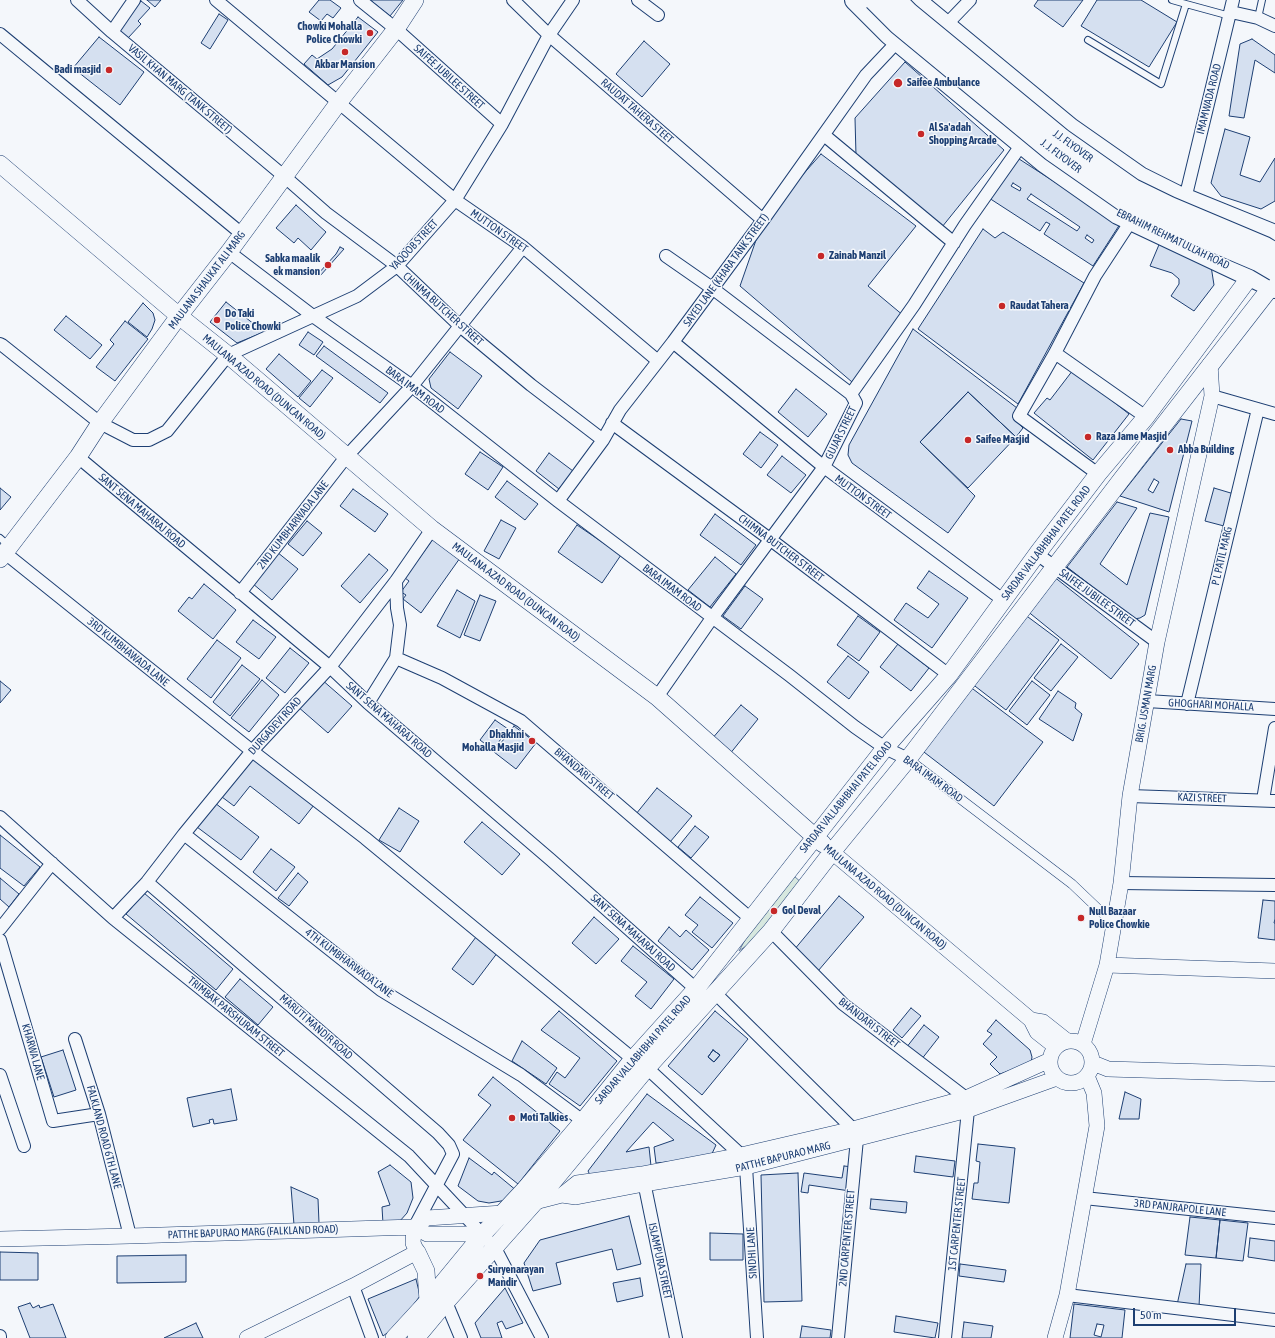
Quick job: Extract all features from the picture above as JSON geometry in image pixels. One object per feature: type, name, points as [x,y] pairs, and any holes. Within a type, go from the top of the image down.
[{"type":"main road","name":"MAULANA SHAUKAT ALI MARG","points":[[4,549],[78,457],[100,424],[179,316],[229,252],[339,102],[396,29],[415,0]]},
{"type":"main road","name":"EBRAHIM REHMATULLAH ROAD","points":[[855,0],[898,41],[1044,162],[1118,214],[1251,276],[1274,282]]},
{"type":"main road","name":"J. J. FLYOVER","points":[[874,0],[898,24],[1052,151],[1125,202],[1164,221],[1258,261],[1274,282]]},
{"type":"main road","name":"J.J. FLYOVER","points":[[896,0],[909,13],[1062,139],[1133,189],[1170,207],[1265,247],[1275,253]]},
{"type":"main road","points":[[915,0],[1070,128],[1140,177],[1185,199],[1275,235]]},
{"type":"main road","name":"MAULANA AZAD ROAD (DUNCAN ROAD)","points":[[0,164],[179,316],[228,355],[432,529],[657,697],[832,852]]},
{"type":"main road","name":"SARDAR VALLABHBHAI PATEL ROAD","points":[[416,1338],[551,1184],[696,989],[814,837],[885,748],[949,675],[1037,554],[1098,474],[1146,417],[1251,276],[1275,239]]},
{"type":"main road","name":"SARDAR VALLABHBHAI PATEL ROAD","points":[[394,1338],[428,1301],[483,1234],[584,1120],[640,1064],[715,993],[772,931],[832,852],[908,759],[1274,282]]},
{"type":"main road","points":[[1220,318],[1237,331]]},
{"type":"main road","points":[[417,1252],[426,1271],[428,1301]]},
{"type":"street","name":"VASIL KHAN MARG (TANK STREET)","points":[[77,0],[112,32],[285,176]]},
{"type":"street","points":[[112,32],[134,0]]},
{"type":"street","name":"MUTTON STREET","points":[[216,0],[454,200],[523,247],[658,361]]},
{"type":"street","name":"SAIFEE JUBILEE STREET","points":[[360,0],[396,29],[502,124]]},
{"type":"street","name":"RAUDAT TAHERA STEET","points":[[513,0],[549,35],[763,220]]},
{"type":"street","name":"YAQOOB STREET","points":[[0,344],[100,424],[133,440],[149,440],[167,431],[228,355],[357,296],[396,266],[454,200],[502,124],[549,35],[573,0]]},
{"type":"street","points":[[638,0],[658,15]]},
{"type":"street","points":[[946,25],[970,0]]},
{"type":"street","name":"IMAMWADA ROAD","points":[[1185,199],[1233,0]]},
{"type":"street","points":[[1230,14],[1258,18],[1275,26]]},
{"type":"street","points":[[0,34],[242,234]]},
{"type":"street","name":"SAYED LANE (KHARA TANK STREET)","points":[[558,501],[603,440],[620,410],[673,342],[763,220],[866,75],[898,41]]},
{"type":"street","points":[[824,135],[954,243]]},
{"type":"street","name":"GUJAR STREET","points":[[657,697],[712,618],[824,467],[856,403],[851,394],[914,305],[954,243],[1022,144]]},
{"type":"street","name":"CHINMA BUTCHER STREET","points":[[285,176],[326,213],[396,266],[460,326],[603,440]]},
{"type":"street","points":[[1098,474],[1019,416],[1096,276],[1131,220]]},
{"type":"street","name":"2ND KUMBHARWADA LANE","points":[[240,593],[346,456],[412,386],[523,247]]},
{"type":"street","name":"BARA IMAM ROAD","points":[[229,252],[313,316],[412,386],[558,501],[789,675],[854,727],[885,748],[908,759],[1072,884],[1114,924]]},
{"type":"street","points":[[666,256],[712,288],[851,394]]},
{"type":"street","name":"MUTTON STREET","points":[[673,342],[824,467],[1003,600]]},
{"type":"street","points":[[1055,353],[1146,417]]},
{"type":"street","name":"BRIG. USMAN MARG","points":[[1083,1044],[1106,965],[1114,924],[1121,883],[1130,796],[1157,642],[1212,396],[1210,364]]},
{"type":"street","points":[[1212,396],[1275,414]]},
{"type":"street","name":"P L PATIL MARG","points":[[1187,704],[1258,409]]},
{"type":"street","name":"CHIMNA BUTCHER STREET","points":[[612,423],[771,540],[949,675]]},
{"type":"street","name":"SANT SENA MAHARAJ ROAD","points":[[78,457],[330,667],[368,703],[551,860],[696,989]]},
{"type":"street","name":"DURGADEVI ROAD","points":[[113,918],[147,882],[252,751],[330,667],[396,581],[432,529]]},
{"type":"street","name":"3RD KUMBHAWADA LANE","points":[[4,549],[252,751],[365,838],[640,1064],[744,1161]]},
{"type":"street","name":"SAIFEE JUBILEE STREET","points":[[1037,554],[1157,642]]},
{"type":"street","points":[[368,703],[396,658],[400,625],[397,608],[396,581]]},
{"type":"street","name":"BHANDARI STREET","points":[[396,658],[442,678],[521,721],[751,919]]},
{"type":"street","name":"GHOGHARI MOHALLA","points":[[1147,701],[1275,709]]},
{"type":"street","points":[[1262,800],[1275,728]]},
{"type":"street","name":"KAZI STREET","points":[[1130,796],[1275,801]]},
{"type":"street","name":"TRIMBAK PARSHURAM STREET","points":[[0,817],[113,918],[409,1156],[495,1248],[542,1338]]},
{"type":"street","name":"4TH KUMBHARWADA LANE","points":[[184,834],[381,990],[521,1075],[584,1120]]},
{"type":"street","name":"MAULANA AZAD ROAD (DUNCAN ROAD)","points":[[832,852],[1030,1020],[1037,1032],[1058,1049]]},
{"type":"street","points":[[0,929],[52,863]]},
{"type":"street","name":"MARUTI MANDIR ROAD","points":[[147,882],[438,1133],[449,1145],[453,1154],[436,1185]]},
{"type":"street","points":[[1121,883],[1275,885]]},
{"type":"street","name":"BHANDARI STREET","points":[[772,931],[842,1004],[968,1104]]},
{"type":"street","name":"KHARWA LANE","points":[[0,940],[53,1121],[99,1114]]},
{"type":"street","points":[[1106,965],[1275,972]]},
{"type":"street","points":[[715,993],[855,1134]]},
{"type":"street","name":"FALKLAND ROAD 6TH LANE","points":[[75,1039],[99,1114],[130,1236]]},
{"type":"street","points":[[968,1104],[1058,1049],[1076,1041],[1083,1044],[1092,1055],[1090,1069],[1097,1126],[1067,1295],[1055,1338]]},
{"type":"street","points":[[1058,1049],[1050,1066],[1057,1078],[1063,1081],[1076,1083],[1082,1080],[1090,1069]]},
{"type":"street","points":[[1090,1069],[1275,1074]]},
{"type":"street","points":[[0,1075],[24,1146]]},
{"type":"street","name":"PATTHE BAPURAO MARG","points":[[503,1213],[562,1195],[576,1197],[643,1179],[744,1161],[855,1134],[968,1104],[1057,1078]]},
{"type":"street","name":"1ST CARPENTER STREET","points":[[945,1338],[968,1104]]},
{"type":"street","name":"2ND CARPENTER STREET","points":[[838,1338],[855,1134]]},
{"type":"street","name":"SINDHI LANE","points":[[744,1161],[757,1338]]},
{"type":"street","name":"ISLAMPURA STREET","points":[[643,1179],[676,1338]]},
{"type":"street","points":[[255,1336],[417,1252],[413,1243],[414,1227],[436,1185]]},
{"type":"street","name":"3RD PANJRAPOLE LANE","points":[[1084,1198],[1275,1218]]},
{"type":"street","name":"PATTHE BAPURAO MARG (FALKLAND ROAD)","points":[[0,1239],[414,1227],[427,1218],[503,1213]]},
{"type":"street","points":[[414,1227],[427,1234],[483,1234]]},
{"type":"street","points":[[353,1286],[372,1338]]},
{"type":"street","points":[[1067,1295],[1275,1320]]},
{"type":"street","points":[[446,1302],[462,1338]]},
{"type":"lane","points":[[1172,0],[1230,14]]},
{"type":"lane","points":[[1258,18],[1262,0]]},
{"type":"lane","points":[[1088,40],[1161,84],[1186,4]]},
{"type":"shaded area","points":[[794,876],[803,884],[760,936],[739,951],[751,929]]},
{"type":"building","points":[[147,0],[161,0],[155,7]]},
{"type":"building","points":[[319,0],[330,0],[341,8],[333,18],[327,14],[321,21],[309,12]]},
{"type":"building","points":[[370,0],[403,0],[390,16]]},
{"type":"building","points":[[1038,0],[1083,0],[1063,27],[1034,6]]},
{"type":"building","points":[[1097,0],[1141,0],[1177,22],[1149,67],[1081,26]]},
{"type":"building","points":[[141,1],[150,8],[138,21],[141,24],[128,38],[117,29]]},
{"type":"building","points":[[219,14],[228,20],[210,49],[201,43]]},
{"type":"building","name":"Akbar Mansion","points":[[358,17],[378,32],[342,77],[328,85],[304,64],[312,55],[317,59],[332,49]]},
{"type":"building","name":"Badi masjid","points":[[99,37],[144,72],[120,105],[73,68]]},
{"type":"building","points":[[1252,39],[1275,55],[1275,73],[1255,60],[1244,118],[1229,116],[1240,44]]},
{"type":"building","points":[[644,41],[670,64],[642,97],[616,74]]},
{"type":"building","name":"Al Sa'adah Shopping Arcade","points":[[905,62],[1004,150],[942,227],[856,156],[855,118]]},
{"type":"building","points":[[1225,129],[1250,137],[1240,175],[1260,182],[1275,158],[1275,201],[1261,209],[1221,196],[1211,183]]},
{"type":"building","name":"Zainab Manzil","points":[[821,154],[916,226],[868,286],[904,316],[852,382],[740,286],[763,220]]},
{"type":"building","points":[[1016,157],[1120,224],[1093,266],[1044,234],[1050,224],[1046,222],[1040,231],[989,198]],"holes":[[[1013,183],[1021,188],[1020,191],[1011,186]],[[1031,194],[1080,227],[1077,231],[1027,199]],[[1087,235],[1094,240],[1092,243],[1085,238]]]},
{"type":"building","points":[[296,205],[326,232],[311,250],[298,238],[294,243],[276,228]]},
{"type":"building","name":"Raudat Tahera","points":[[983,229],[995,238],[1003,232],[1084,283],[1018,404],[918,329]]},
{"type":"building","points":[[1161,240],[1211,266],[1214,285],[1194,311],[1171,296],[1179,284],[1179,279],[1172,273],[1150,266]]},
{"type":"building","name":"Sabka maalik ek mansion","points":[[340,247],[344,249],[320,276],[318,274],[336,254]]},
{"type":"building","points":[[226,302],[264,332],[237,343],[210,322]]},
{"type":"building","points":[[143,303],[153,313],[155,320],[147,337],[128,322]]},
{"type":"building","points":[[66,316],[102,345],[90,359],[54,330]]},
{"type":"building","points":[[125,321],[148,339],[115,381],[96,367],[114,344],[110,340]]},
{"type":"building","points":[[913,329],[1017,408],[1013,418],[1023,428],[1016,437],[968,392],[920,442],[975,496],[948,533],[852,463],[848,455],[849,445]]},
{"type":"building","points":[[308,332],[323,342],[314,355],[299,345]]},
{"type":"building","points":[[324,346],[388,393],[380,403],[316,356]]},
{"type":"building","points":[[450,352],[482,376],[458,409],[431,388],[429,379]]},
{"type":"building","points":[[279,354],[311,381],[298,397],[266,369]]},
{"type":"building","points":[[322,370],[333,378],[310,407],[299,398]]},
{"type":"building","name":"Raza Jame Masjid","points":[[1073,370],[1129,414],[1093,460],[1034,413],[1047,398],[1050,400]]},
{"type":"building","points":[[796,389],[827,414],[808,437],[778,412]]},
{"type":"building","name":"Saifee Masjid","points":[[968,392],[1016,437],[968,488],[920,442]]},
{"type":"building","name":"Abba Building","points":[[1181,419],[1192,421],[1169,512],[1120,496]],"holes":[[[1154,479],[1159,482],[1153,493],[1148,490]]]},
{"type":"building","points":[[760,432],[778,445],[761,468],[743,454]]},
{"type":"building","points":[[480,452],[503,467],[488,490],[465,474]]},
{"type":"building","points":[[549,453],[573,471],[559,489],[536,471]]},
{"type":"building","points":[[782,456],[806,475],[791,493],[767,475]]},
{"type":"building","points":[[507,481],[538,504],[525,520],[495,497]]},
{"type":"building","points":[[0,488],[11,497],[0,510]]},
{"type":"building","points":[[1214,488],[1234,494],[1224,526],[1205,521]]},
{"type":"building","points":[[353,489],[388,514],[375,532],[340,506]]},
{"type":"building","points":[[1117,502],[1137,508],[1100,564],[1127,585],[1150,513],[1169,517],[1145,615],[1140,618],[1134,619],[1067,567]]},
{"type":"building","points":[[715,514],[756,545],[741,565],[700,535]]},
{"type":"building","points":[[501,520],[516,528],[499,559],[484,551]]},
{"type":"building","points":[[307,521],[322,533],[303,556],[288,544]]},
{"type":"building","points":[[577,525],[621,555],[602,583],[558,552]]},
{"type":"building","points":[[433,539],[460,558],[421,613],[403,599],[406,595],[401,592],[409,581],[405,578]]},
{"type":"building","points":[[277,552],[298,569],[272,600],[252,583]]},
{"type":"building","points":[[369,554],[388,570],[360,603],[341,586]]},
{"type":"building","points":[[715,557],[736,574],[710,607],[688,590]]},
{"type":"building","points":[[929,571],[968,598],[932,648],[894,620],[906,603],[928,618],[939,604],[917,588]]},
{"type":"building","points":[[1053,576],[1139,644],[1111,679],[1026,610]]},
{"type":"building","points":[[204,584],[236,610],[213,639],[178,611],[189,597],[192,599]]},
{"type":"building","points":[[745,586],[763,599],[741,629],[723,616]]},
{"type":"building","points":[[457,590],[475,601],[460,638],[437,626]]},
{"type":"building","points":[[480,595],[496,601],[480,641],[464,635]]},
{"type":"building","points":[[1024,614],[1059,640],[1006,710],[971,683]]},
{"type":"building","points":[[858,616],[880,632],[859,661],[837,645]]},
{"type":"building","points":[[253,620],[276,637],[259,659],[236,642]]},
{"type":"building","points":[[217,640],[241,658],[211,698],[187,679]]},
{"type":"building","points":[[898,644],[929,668],[911,691],[880,667]]},
{"type":"building","points":[[1061,644],[1078,657],[1051,691],[1034,678]]},
{"type":"building","points":[[290,648],[309,663],[285,693],[266,678]]},
{"type":"building","points":[[848,656],[869,672],[849,699],[827,682]]},
{"type":"building","points":[[242,665],[260,679],[230,716],[213,702]]},
{"type":"building","points":[[321,679],[352,706],[328,733],[297,706]]},
{"type":"building","points":[[262,680],[279,695],[249,732],[231,718]]},
{"type":"building","points":[[0,681],[11,690],[0,703]]},
{"type":"building","points":[[1032,681],[1050,695],[1027,725],[1009,711]]},
{"type":"building","points":[[969,686],[1043,742],[994,806],[920,749]]},
{"type":"building","points":[[1058,691],[1076,703],[1075,708],[1082,714],[1073,741],[1039,719]]},
{"type":"building","points":[[741,705],[758,719],[729,755],[711,740]]},
{"type":"building","points":[[495,720],[508,729],[493,750],[480,740]]},
{"type":"building","points":[[514,726],[536,743],[516,769],[494,752]]},
{"type":"building","points":[[252,757],[314,805],[299,824],[250,786],[234,806],[222,797]]},
{"type":"building","points":[[657,788],[692,816],[670,842],[636,814]]},
{"type":"building","points":[[215,803],[259,837],[241,860],[197,827]]},
{"type":"building","points":[[399,808],[419,821],[400,852],[379,840]]},
{"type":"building","points":[[482,822],[520,854],[502,875],[464,842]]},
{"type":"building","points":[[695,826],[709,837],[691,858],[678,847]]},
{"type":"building","points":[[0,835],[40,867],[24,886],[0,868]]},
{"type":"building","points":[[271,849],[295,867],[276,891],[253,872]]},
{"type":"building","points":[[298,873],[308,882],[289,906],[278,898]]},
{"type":"building","points":[[0,878],[19,894],[9,907],[0,899]]},
{"type":"building","points":[[144,893],[233,969],[216,990],[126,914]]},
{"type":"building","points":[[839,896],[864,917],[818,971],[794,950]]},
{"type":"building","points":[[700,897],[733,923],[712,948],[692,932],[698,925],[685,915]]},
{"type":"building","points":[[1263,900],[1275,901],[1275,940],[1258,938]]},
{"type":"building","points":[[594,917],[619,939],[596,964],[572,943]]},
{"type":"building","points":[[669,927],[680,937],[686,930],[709,950],[692,970],[658,941]]},
{"type":"building","points":[[476,937],[498,952],[473,985],[452,969]]},
{"type":"building","points":[[633,946],[674,979],[651,1009],[635,996],[647,982],[621,961]]},
{"type":"building","points":[[240,979],[273,1007],[258,1025],[225,997]]},
{"type":"building","points":[[911,1008],[921,1016],[902,1038],[893,1030]]},
{"type":"building","points":[[559,1011],[617,1061],[580,1106],[549,1084],[557,1072],[565,1078],[580,1058],[541,1030]]},
{"type":"building","points":[[715,1011],[748,1039],[702,1095],[668,1066]],"holes":[[[713,1050],[720,1055],[714,1062],[708,1057]]]},
{"type":"building","points":[[996,1020],[1030,1050],[1032,1057],[1031,1063],[1000,1074],[990,1064],[997,1057],[983,1044],[992,1034],[987,1031]]},
{"type":"building","points":[[924,1025],[939,1037],[921,1060],[906,1048]]},
{"type":"building","points":[[522,1041],[557,1068],[546,1084],[512,1061]]},
{"type":"building","points":[[63,1050],[76,1090],[54,1097],[41,1057]]},
{"type":"building","points":[[713,1050],[720,1055],[714,1062],[708,1057]]},
{"type":"building","name":"Moti Talkies","points":[[493,1077],[560,1131],[518,1184],[463,1140],[491,1105],[478,1095]]},
{"type":"building","points":[[231,1089],[237,1120],[214,1124],[213,1119],[209,1120],[210,1123],[193,1127],[187,1098]]},
{"type":"building","points":[[1125,1092],[1141,1099],[1139,1119],[1119,1119]]},
{"type":"building","points":[[647,1094],[716,1145],[710,1158],[656,1163],[654,1147],[674,1140],[653,1122],[626,1152],[649,1147],[651,1166],[591,1177],[588,1171]]},
{"type":"building","points":[[978,1144],[1015,1148],[1009,1203],[972,1199],[974,1183],[978,1183],[980,1162],[976,1161]]},
{"type":"building","points":[[916,1156],[955,1161],[953,1177],[914,1172]]},
{"type":"building","points":[[469,1158],[492,1175],[494,1172],[517,1191],[507,1200],[489,1203],[478,1201],[458,1186]]},
{"type":"building","points":[[390,1165],[411,1182],[413,1198],[407,1213],[399,1222],[383,1224],[382,1207],[390,1205],[378,1172]]},
{"type":"building","points":[[844,1166],[853,1167],[850,1191],[809,1185],[808,1193],[801,1192],[804,1173],[842,1178]]},
{"type":"building","points":[[798,1173],[802,1301],[764,1302],[761,1175]]},
{"type":"building","points":[[291,1187],[318,1199],[319,1223],[294,1225]]},
{"type":"building","points":[[871,1199],[907,1202],[906,1213],[870,1209]]},
{"type":"building","points":[[629,1216],[641,1264],[617,1270],[612,1249],[556,1263],[561,1284],[533,1291],[524,1263],[540,1240]]},
{"type":"building","points":[[1190,1217],[1220,1220],[1216,1258],[1185,1255]]},
{"type":"building","points":[[1220,1220],[1248,1223],[1243,1261],[1216,1258]]},
{"type":"building","points":[[710,1233],[743,1234],[743,1260],[710,1260]]},
{"type":"building","points":[[1250,1238],[1275,1241],[1275,1261],[1248,1257]]},
{"type":"building","points":[[0,1252],[38,1253],[38,1280],[0,1280]]},
{"type":"building","points":[[186,1255],[186,1282],[117,1283],[117,1256]]},
{"type":"building","points":[[960,1264],[1006,1270],[1004,1282],[959,1276]]},
{"type":"building","points":[[1186,1264],[1201,1264],[1199,1307],[1177,1305]]},
{"type":"building","points":[[640,1278],[643,1296],[617,1302],[613,1283]]},
{"type":"building","points":[[416,1279],[420,1296],[398,1325],[383,1336],[368,1299]]},
{"type":"building","points":[[505,1288],[523,1323],[506,1329],[502,1321],[497,1323],[502,1338],[481,1338],[475,1323]]},
{"type":"building","points":[[30,1303],[33,1308],[39,1305],[40,1308],[53,1304],[66,1338],[30,1338],[18,1307]]},
{"type":"building","points":[[1074,1304],[1125,1310],[1122,1338],[1070,1338]],"holes":[[[1097,1324],[1104,1325],[1101,1337],[1094,1335]]]},
{"type":"building","points":[[896,1316],[938,1323],[935,1338],[894,1332]]},
{"type":"building","points":[[964,1322],[993,1326],[991,1338],[962,1338]]},
{"type":"building","points":[[196,1323],[203,1338],[164,1338]]},
{"type":"building","points":[[802,1326],[831,1330],[830,1338],[800,1338]]},
{"type":"place","name":"Chowki Mohalla Police Chowki","points":[[370,33]]},
{"type":"place","name":"Akbar Mansion","points":[[345,52]]},
{"type":"place","name":"Badi masjid","points":[[109,70]]},
{"type":"place","name":"Saifee Ambulance","points":[[898,83]]},
{"type":"place","name":"Al Sa'adah Shopping Arcade","points":[[921,134]]},
{"type":"place","name":"Zainab Manzil","points":[[821,256]]},
{"type":"place","name":"Sabka maalik ek mansion","points":[[328,265]]},
{"type":"place","name":"Raudat Tahera","points":[[1002,306]]},
{"type":"place","name":"Do Taki Police Chowki","points":[[217,320]]},
{"type":"place","name":"Raza Jame Masjid","points":[[1088,437]]},
{"type":"place","name":"Saifee Masjid","points":[[968,440]]},
{"type":"place","name":"Abba Building","points":[[1170,450]]},
{"type":"place","name":"Dhakhni Mohalla Masjid","points":[[532,741]]},
{"type":"place","name":"Gol Deval","points":[[774,911]]},
{"type":"place","name":"Null Bazaar Police Chowkie","points":[[1081,918]]},
{"type":"place","name":"Moti Talkies","points":[[512,1118]]},
{"type":"place","name":"Suryenarayan Mandir","points":[[480,1276]]}]
